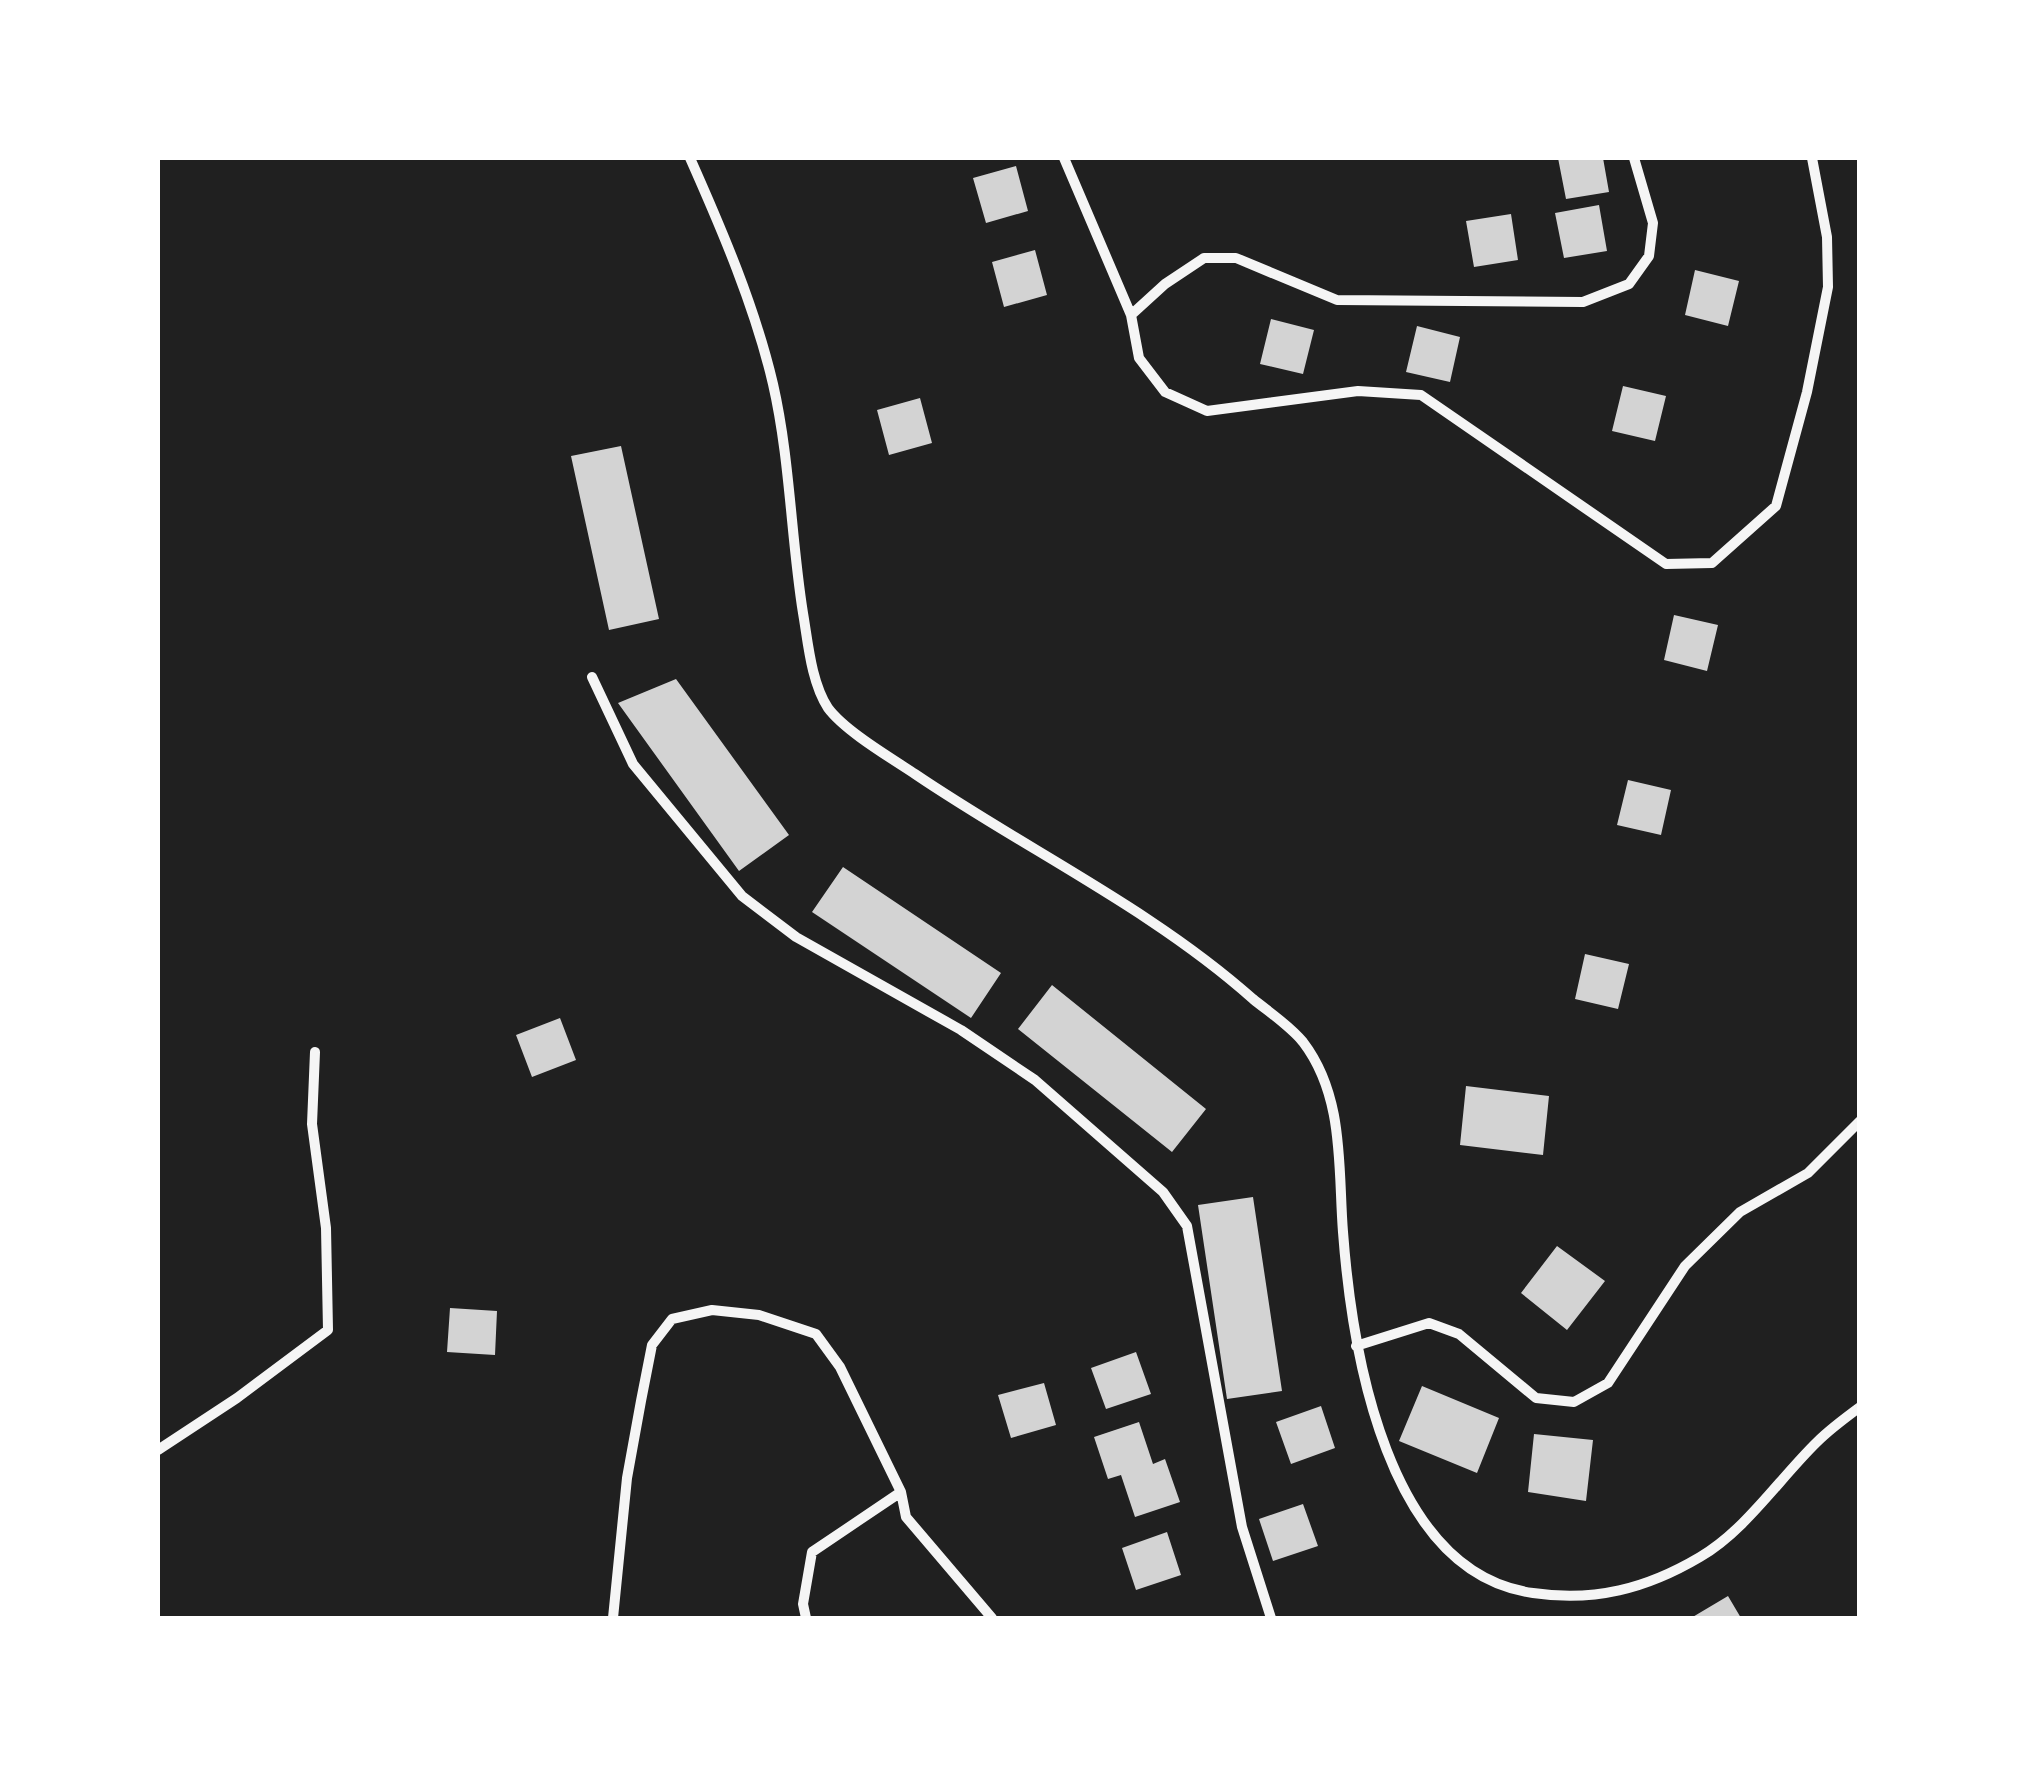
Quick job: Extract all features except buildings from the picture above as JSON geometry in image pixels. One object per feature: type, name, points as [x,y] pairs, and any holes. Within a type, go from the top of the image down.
[{"type":"street","points":[[690,158],[724,233],[773,385],[810,660],[828,708],[968,810],[1215,964],[1303,1042],[1323,1081],[1342,1147],[1343,1230],[1356,1346],[1386,1447],[1421,1520],[1464,1568],[1504,1589],[1558,1597],[1610,1595],[1704,1555],[1820,1439],[1860,1407]]},
{"type":"street","points":[[1064,158],[1132,316],[1139,358],[1164,392],[1207,411],[1358,391],[1421,395],[1666,564],[1712,563],[1776,506],[1828,287],[1827,238],[1812,158]]},
{"type":"street","points":[[1132,316],[1165,284],[1204,258],[1236,258],[1337,300],[1583,302],[1630,284],[1649,256],[1653,223],[1634,158]]},
{"type":"street","points":[[592,677],[633,764],[742,896],[796,937],[960,1030],[1035,1080],[1164,1192],[1186,1226],[1242,1528],[1271,1618]]},
{"type":"street","points":[[158,1450],[181,1430],[237,1398],[328,1330],[326,1228],[312,1124],[315,1052]]},
{"type":"street","points":[[1356,1346],[1430,1323],[1459,1334],[1536,1398],[1574,1402],[1608,1383],[1685,1266],[1740,1212],[1808,1173],[1860,1122]]},
{"type":"street","points":[[613,1618],[627,1478],[652,1345],[672,1319],[712,1310],[759,1315],[816,1334],[840,1368],[901,1492],[906,1517],[992,1618]]},
{"type":"street","points":[[806,1618],[803,1604],[812,1552],[901,1492]]},
{"type":"shaded area","points":[[158,158],[1859,158],[1859,1618],[158,1618]]}]
